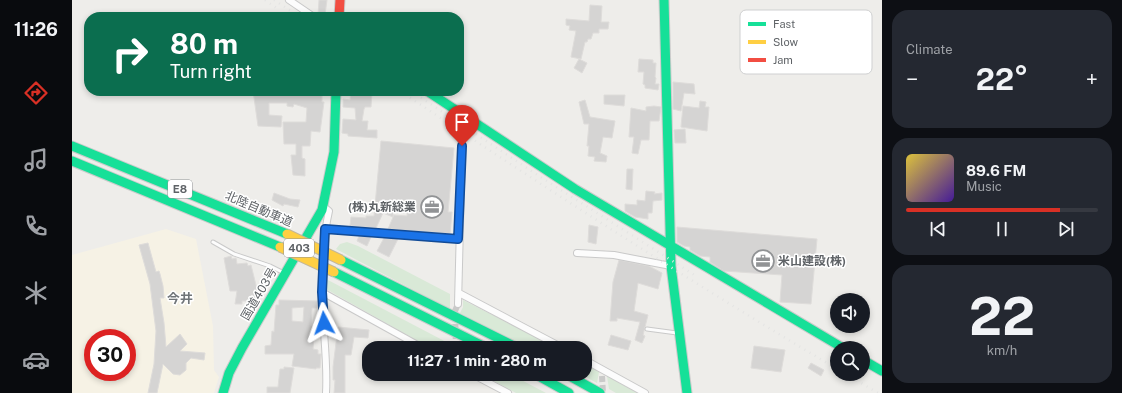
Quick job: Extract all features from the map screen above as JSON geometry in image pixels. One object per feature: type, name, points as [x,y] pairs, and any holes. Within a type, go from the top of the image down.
[{"type":"main road","points":[[339,12],[340,0]]},
{"type":"main road","points":[[664,0],[671,266],[687,393]]},
{"type":"main road","name":"国道403号","points":[[223,393],[230,373],[242,348],[323,206],[334,152],[336,96]]},
{"type":"main road","points":[[435,96],[575,189],[671,248],[830,341]]},
{"type":"main road","name":"北陸自動車道","points":[[72,146],[287,234],[504,341]]},
{"type":"main road","name":"E8","points":[[72,161],[280,247],[473,341]]},
{"type":"main road","points":[[870,364],[882,371]]},
{"type":"main road","points":[[548,381],[569,393]]},
{"type":"main road","points":[[579,381],[600,393]]},
{"type":"street","points":[[289,0],[307,12]]},
{"type":"street","points":[[458,111],[462,146],[458,239],[458,304]]},
{"type":"street","points":[[323,206],[329,211],[325,229],[322,292],[326,354],[326,393]]},
{"type":"street","points":[[325,229],[458,239]]},
{"type":"street","points":[[577,253],[614,255],[671,266]]},
{"type":"street","points":[[322,292],[410,341]]},
{"type":"street","points":[[459,293],[550,341]]},
{"type":"street","points":[[592,364],[646,393]]},
{"type":"street","points":[[602,369],[602,376]]},
{"type":"street","points":[[485,381],[508,393]]},
{"type":"lane","points":[[213,242],[234,254],[270,266],[284,273]]},
{"type":"lane","points":[[648,329],[679,333]]},
{"type":"shaded area","points":[[166,229],[196,239],[213,326],[214,370],[219,377],[214,393],[72,393],[72,255]]},
{"type":"green space","points":[[347,242],[358,246],[450,294],[450,309],[336,249],[340,244]]},
{"type":"green space","points":[[326,279],[444,341],[418,341],[326,289]]},
{"type":"green space","points":[[463,300],[543,341],[514,341],[460,313],[463,307]]},
{"type":"green space","points":[[592,368],[599,372],[597,383],[592,380]]},
{"type":"green space","points":[[607,376],[637,393],[616,393],[609,389]]},
{"type":"green space","points":[[494,381],[523,381],[546,393],[516,393]]},
{"type":"building","points":[[319,0],[327,0],[325,12],[318,12]]},
{"type":"building","points":[[590,5],[602,6],[601,22],[609,22],[608,29],[599,29],[599,33],[593,33],[591,39],[588,39],[587,42],[585,42],[581,59],[571,57],[576,31],[569,30],[570,26],[566,25],[566,19],[589,21]]},
{"type":"building","points":[[579,59],[587,63],[582,73],[574,68]]},
{"type":"building","points":[[639,59],[653,60],[653,63],[656,63],[655,84],[659,84],[658,90],[645,88],[645,85],[643,84],[644,72],[638,72]]},
{"type":"building","points":[[673,82],[694,84],[695,94],[684,93],[681,111],[673,109]]},
{"type":"building","points":[[604,95],[625,95],[624,106],[604,104]]},
{"type":"building","points":[[254,96],[322,96],[322,102],[324,102],[320,132],[311,131],[310,146],[302,146],[302,158],[305,159],[305,176],[293,175],[291,155],[296,155],[296,144],[284,144],[283,122],[306,122],[307,108],[294,104],[293,107],[287,106],[287,103],[269,103],[269,115],[282,116],[281,127],[258,126]]},
{"type":"building","points":[[350,96],[372,96],[371,107],[365,107],[362,121],[368,121],[367,130],[377,130],[377,138],[348,136],[348,134],[342,133],[343,119],[356,120],[355,108],[343,107],[343,99],[350,100]]},
{"type":"building","points":[[585,100],[590,117],[615,121],[612,138],[603,137],[600,153],[607,156],[606,162],[594,161],[595,157],[588,156],[589,146],[587,146],[589,124],[584,124],[579,102]]},
{"type":"building","points":[[700,101],[706,102],[705,107],[709,107],[707,131],[681,127],[683,106],[699,108]]},
{"type":"building","points":[[646,107],[661,107],[659,121],[650,121],[649,140],[641,140],[638,154],[632,153],[634,137],[629,137],[631,108],[646,111]]},
{"type":"building","points":[[685,129],[686,143],[675,143],[674,130]]},
{"type":"building","points":[[381,141],[454,148],[448,212],[452,212],[450,234],[388,229],[394,215],[407,216],[408,201],[394,200],[393,217],[383,213],[376,228],[350,226],[351,217],[366,218],[366,216],[374,216]]},
{"type":"building","points":[[627,169],[633,169],[632,190],[626,189]]},
{"type":"building","points":[[646,191],[655,192],[654,194],[662,193],[662,200],[653,201],[652,213],[648,213],[648,219],[635,217],[625,211],[625,204],[637,205],[637,200],[645,201]]},
{"type":"building","points":[[274,193],[290,199],[300,200],[298,207],[284,204],[283,206],[272,200]]},
{"type":"building","points":[[589,225],[598,227],[596,244],[588,242]]},
{"type":"building","name":"米山建設(株)","points":[[677,227],[817,239],[811,304],[780,302],[782,275],[724,271],[710,262],[710,257],[700,256],[690,250],[690,247],[684,246],[677,242]]},
{"type":"building","points":[[359,236],[371,237],[367,246],[357,241]]},
{"type":"building","points":[[384,238],[398,239],[389,257],[377,251]]},
{"type":"building","points":[[148,243],[156,272],[159,271],[163,286],[164,298],[160,298],[166,347],[180,334],[187,344],[180,351],[205,353],[204,360],[191,358],[186,363],[186,370],[180,375],[173,374],[163,364],[157,393],[148,393],[154,364],[156,331],[150,284],[139,245]]},
{"type":"building","points":[[231,256],[232,259],[236,258],[237,264],[247,263],[248,266],[251,265],[259,301],[242,301],[242,304],[235,304],[237,291],[230,291],[224,258]]},
{"type":"building","points":[[619,260],[649,266],[662,273],[658,289],[638,283],[634,311],[648,315],[643,335],[645,336],[642,343],[635,340],[640,322],[617,318],[617,321],[610,321],[613,282]]},
{"type":"building","points":[[279,300],[318,301],[317,308],[312,308],[311,326],[315,326],[313,349],[318,350],[318,354],[321,354],[320,368],[316,369],[292,366],[294,354],[265,354],[265,346],[271,345],[272,331],[274,332],[276,305],[279,305]],"holes":[[[304,307],[303,322],[292,321],[292,308]]]},
{"type":"building","points":[[338,327],[369,330],[368,338],[354,337],[351,355],[345,355],[345,393],[334,393],[335,380],[333,380],[333,367]]},
{"type":"building","points":[[611,335],[631,341],[628,350],[608,345]]},
{"type":"building","points":[[754,346],[785,350],[781,372],[751,368]]},
{"type":"building","points":[[811,363],[824,370],[821,376],[808,368]]},
{"type":"building","points":[[284,367],[294,368],[290,393],[267,393],[267,387],[278,387],[280,369],[284,369]]},
{"type":"tunnel","points":[[456,341],[455,311],[458,304]]},
{"type":"tunnel","points":[[602,376],[603,393]]},
{"type":"railway","points":[[265,0],[278,9]]},
{"type":"railway","points":[[274,0],[292,12]]},
{"type":"railway","points":[[408,96],[617,233],[830,365]]},
{"type":"railway","points":[[419,96],[539,176],[696,276]]},
{"type":"railway","points":[[858,381],[878,393]]},
{"type":"traffic: fast","points":[[664,0],[671,266],[687,393]]},
{"type":"traffic: fast","points":[[223,393],[229,373],[242,348],[322,210],[334,152],[336,96]]},
{"type":"traffic: fast","points":[[435,96],[575,189],[831,341]]},
{"type":"traffic: fast","points":[[72,146],[287,234]]},
{"type":"traffic: fast","points":[[72,161],[280,247]]},
{"type":"traffic: fast","points":[[341,260],[504,341]]},
{"type":"traffic: fast","points":[[334,272],[473,341]]},
{"type":"traffic: fast","points":[[870,364],[882,371]]},
{"type":"traffic: fast","points":[[548,381],[569,393]]},
{"type":"traffic: fast","points":[[579,381],[600,393]]},
{"type":"traffic: jam","points":[[339,12],[340,0]]},
{"type":"traffic: slow","points":[[287,234],[341,260]]},
{"type":"traffic: slow","points":[[280,247],[334,272]]},
{"type":"place","name":"(株)丸新総業","points":[[432,207]]},
{"type":"place","name":"米山建設(株)","points":[[763,261]]},
{"type":"district","name":"今井","points":[[180,298]]},
{"type":"route","points":[[324,323],[322,292],[325,229],[458,239],[462,146]]}]
